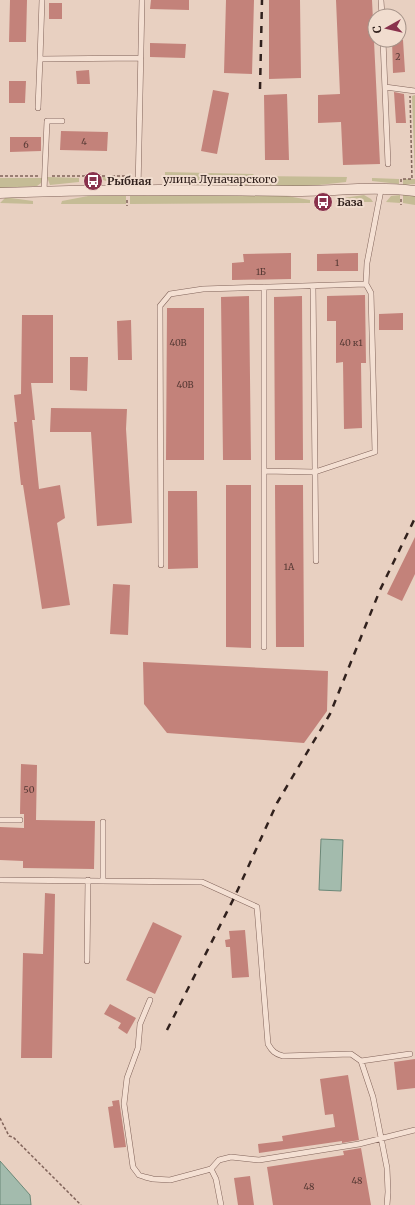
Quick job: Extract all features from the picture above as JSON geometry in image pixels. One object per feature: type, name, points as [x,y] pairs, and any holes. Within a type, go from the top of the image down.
[{"type":"street","name":"улица Луначарского","points":[[0,193],[138,190],[415,191]]},
{"type":"lane","points":[[38,108],[42,0]]},
{"type":"lane","points":[[138,190],[142,0]]},
{"type":"lane","points":[[383,48],[388,164]]},
{"type":"lane","points":[[40,59],[141,58]]},
{"type":"lane","points":[[385,87],[413,91]]},
{"type":"lane","points":[[44,191],[47,121],[62,121]]},
{"type":"lane","points":[[264,471],[315,472],[374,452],[372,293],[366,284],[367,263],[381,190]]},
{"type":"lane","points":[[161,565],[160,306],[170,294],[203,289],[366,284]]},
{"type":"lane","points":[[313,286],[316,561]]},
{"type":"lane","points":[[264,287],[264,646]]},
{"type":"lane","points":[[0,820],[20,820]]},
{"type":"lane","points":[[103,822],[103,880]]},
{"type":"lane","points":[[0,880],[202,882],[257,907],[268,1044],[272,1050],[283,1056],[351,1054],[361,1061],[373,1097],[382,1138],[387,1168],[387,1205]]},
{"type":"lane","points":[[86,961],[88,880]]},
{"type":"lane","points":[[150,1000],[140,1024],[138,1048],[127,1078],[124,1104],[133,1167],[139,1174],[145,1177],[170,1180],[211,1169],[219,1160],[231,1157],[259,1160],[358,1144],[415,1130]]},
{"type":"lane","points":[[361,1061],[410,1054]]},
{"type":"lane","points":[[211,1169],[216,1179],[221,1205]]},
{"type":"path","points":[[401,185],[401,179],[412,178],[413,91]]},
{"type":"path","points":[[0,176],[139,175]]},
{"type":"path","points":[[127,176],[127,181]]},
{"type":"path","points":[[401,195],[401,205]]},
{"type":"path","points":[[127,196],[127,206]]},
{"type":"path","points":[[0,1118],[10,1136],[13,1136],[81,1205]]},
{"type":"shaded area","points":[[415,95],[415,179],[412,96]]},
{"type":"shaded area","points":[[165,172],[253,174],[255,176],[347,177],[346,182],[310,186],[165,186]]},
{"type":"shaded area","points":[[47,177],[79,178],[79,182],[50,185]]},
{"type":"shaded area","points":[[102,177],[125,177],[125,185],[114,184],[103,180]]},
{"type":"shaded area","points":[[0,178],[42,178],[41,183],[37,186],[0,188]]},
{"type":"shaded area","points":[[372,178],[399,179],[399,184],[372,181]]},
{"type":"shaded area","points":[[403,179],[415,179],[415,184],[403,185]]},
{"type":"shaded area","points":[[281,195],[310,200],[310,203],[130,204],[130,196]]},
{"type":"shaded area","points":[[364,195],[373,202],[336,202],[336,199]]},
{"type":"shaded area","points":[[400,195],[400,203],[386,202],[391,196]]},
{"type":"shaded area","points":[[403,195],[415,196],[415,205],[403,203]]},
{"type":"shaded area","points":[[88,196],[126,196],[126,204],[61,204],[62,201]]},
{"type":"shaded area","points":[[5,198],[33,201],[33,204],[0,203]]},
{"type":"shaded area","points":[[321,839],[343,840],[341,891],[319,890]]},
{"type":"shaded area","points":[[0,1161],[30,1195],[31,1205],[0,1205]]},
{"type":"building","points":[[10,0],[27,0],[26,42],[9,42]]},
{"type":"building","points":[[151,0],[189,0],[189,10],[150,9]]},
{"type":"building","points":[[226,0],[254,0],[252,74],[224,73]]},
{"type":"building","points":[[269,0],[300,0],[301,78],[269,79]]},
{"type":"building","points":[[336,0],[372,0],[372,8],[367,8],[367,48],[374,48],[380,164],[343,165],[341,122],[318,123],[318,95],[340,94]]},
{"type":"building","points":[[49,3],[62,3],[62,19],[49,19]]},
{"type":"building","points":[[150,43],[186,44],[185,58],[150,57]]},
{"type":"building","points":[[392,48],[404,48],[405,72],[393,73]]},
{"type":"building","points":[[89,70],[90,84],[77,84],[76,71]]},
{"type":"building","points":[[9,81],[26,81],[25,103],[9,103]]},
{"type":"building","points":[[213,90],[229,93],[217,154],[201,151]]},
{"type":"building","points":[[394,92],[404,94],[406,123],[396,123]]},
{"type":"building","points":[[287,94],[289,160],[265,160],[264,95]]},
{"type":"building","points":[[61,131],[108,132],[107,151],[60,150]]},
{"type":"building","points":[[10,137],[41,137],[41,151],[10,152]]},
{"type":"building","points":[[291,253],[291,279],[232,280],[232,263],[244,262],[243,254]]},
{"type":"building","points":[[358,253],[358,271],[317,271],[317,254]]},
{"type":"building","points":[[365,295],[366,363],[361,363],[362,428],[344,429],[343,362],[336,363],[336,321],[327,321],[327,296]]},
{"type":"building","points":[[249,296],[251,460],[223,460],[221,297]]},
{"type":"building","points":[[302,296],[303,460],[275,460],[274,297]]},
{"type":"building","points":[[167,308],[204,308],[204,460],[166,460]]},
{"type":"building","points":[[403,313],[403,330],[379,330],[379,314]]},
{"type":"building","points":[[22,315],[53,315],[53,383],[31,383],[35,420],[32,420],[39,489],[60,485],[65,518],[57,523],[70,605],[42,609],[23,485],[21,485],[14,422],[17,422],[14,395],[21,394]]},
{"type":"building","points":[[131,320],[132,360],[118,360],[117,321]]},
{"type":"building","points":[[70,357],[88,357],[87,391],[70,390]]},
{"type":"building","points":[[51,408],[127,409],[126,429],[132,523],[97,526],[91,432],[50,432]]},
{"type":"building","points":[[226,485],[251,485],[251,648],[226,647]]},
{"type":"building","points":[[275,485],[303,485],[304,647],[276,647]]},
{"type":"building","points":[[168,491],[197,491],[198,568],[168,569]]},
{"type":"building","points":[[415,537],[415,574],[402,601],[387,594]]},
{"type":"building","points":[[113,584],[130,585],[128,635],[110,634]]},
{"type":"building","points":[[143,662],[328,671],[327,711],[304,743],[167,733],[144,704]]},
{"type":"building","points":[[21,764],[37,765],[36,820],[95,821],[94,869],[23,868],[23,861],[0,860],[0,827],[24,828],[24,814],[20,814]]},
{"type":"building","points":[[45,893],[55,894],[52,1058],[21,1058],[23,953],[43,954]]},
{"type":"building","points":[[153,922],[182,936],[155,994],[126,980]]},
{"type":"building","points":[[245,930],[249,977],[232,978],[230,947],[226,947],[225,940],[230,939],[229,931]]},
{"type":"building","points":[[110,1004],[136,1018],[127,1034],[118,1028],[121,1023],[104,1014]]},
{"type":"building","points":[[415,1059],[415,1088],[397,1090],[394,1062]]},
{"type":"building","points":[[348,1075],[359,1140],[259,1153],[258,1144],[283,1141],[282,1136],[335,1127],[333,1114],[325,1115],[320,1079]]},
{"type":"building","points":[[119,1100],[126,1147],[114,1148],[108,1107],[113,1106],[112,1101]]},
{"type":"building","points":[[361,1148],[371,1205],[273,1205],[267,1167],[344,1155],[343,1151]]},
{"type":"building","points":[[250,1176],[254,1205],[238,1205],[234,1178]]},
{"type":"railway","points":[[260,89],[262,0]]},
{"type":"railway","points":[[167,1030],[235,896],[277,803],[330,714],[380,590],[415,518]]},
{"type":"place","name":"Рыбная","points":[[93,181]]},
{"type":"place","name":"База","points":[[323,202]]}]
